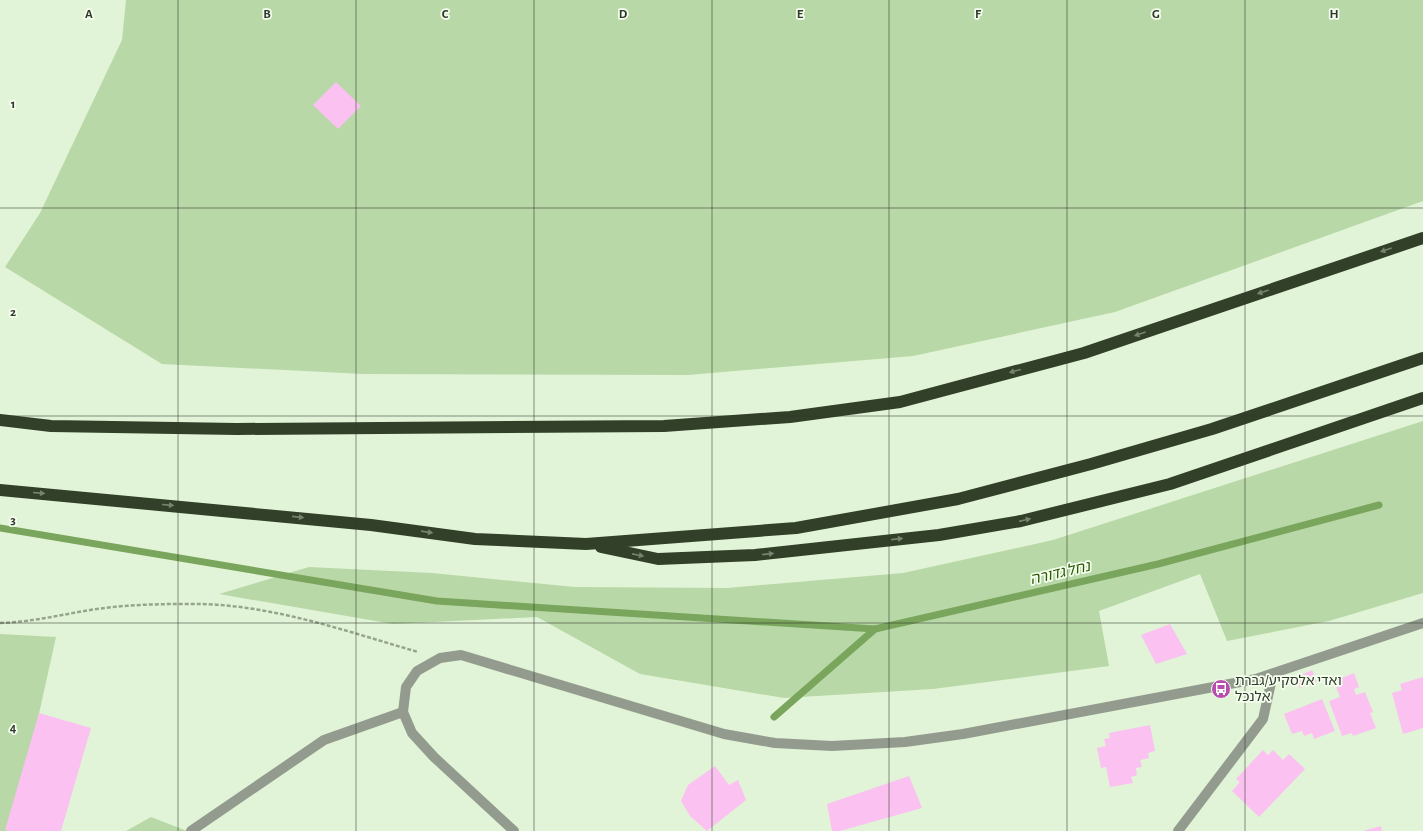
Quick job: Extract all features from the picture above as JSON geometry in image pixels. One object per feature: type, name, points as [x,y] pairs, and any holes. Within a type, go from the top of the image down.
[{"type":"highway","points":[[0,420],[51,426],[245,429],[664,426],[790,417],[900,402],[1084,353],[1423,238]]},
{"type":"highway","points":[[0,490],[371,525],[475,539],[586,544],[796,528],[958,499],[1091,464],[1204,431],[1423,358]]},
{"type":"highway","points":[[586,544],[658,559],[755,555],[939,535],[1021,521],[1170,484],[1423,398]]},
{"type":"street","points":[[514,831],[434,758],[412,733],[403,712],[406,687],[417,671],[440,658],[461,655],[724,734],[775,743],[832,746],[905,742],[963,734],[1256,680],[1423,624]]},
{"type":"street","points":[[1178,831],[1263,719],[1273,674]]},
{"type":"street","points":[[191,831],[324,740],[403,712]]},
{"type":"path","points":[[0,623],[23,622],[90,610],[128,606],[186,604],[244,607],[288,615],[440,658]]},
{"type":"green space","points":[[126,0],[1423,0],[1423,201],[1115,312],[913,356],[688,375],[363,374],[162,364],[5,267],[40,213],[122,40]]},
{"type":"green space","points":[[1423,421],[1423,593],[1329,621],[1227,641],[1200,574],[1099,611],[1109,666],[933,689],[784,698],[640,674],[537,617],[393,624],[219,594],[309,567],[432,573],[575,587],[727,588],[903,573],[1053,540]]},
{"type":"green space","points":[[0,634],[56,637],[13,831],[0,831]]},
{"type":"green space","points":[[151,817],[187,831],[126,831]]},
{"type":"building","points":[[336,82],[361,106],[338,129],[313,105]]},
{"type":"building","points":[[1170,624],[1187,654],[1156,664],[1141,635]]},
{"type":"building","points":[[1312,670],[1317,681],[1300,688],[1295,678]]},
{"type":"building","points":[[1354,673],[1359,687],[1354,689],[1356,695],[1365,692],[1373,712],[1370,713],[1376,728],[1353,736],[1352,733],[1342,736],[1329,701],[1340,697],[1334,681]]},
{"type":"building","points":[[1423,677],[1423,728],[1403,734],[1392,693],[1402,690],[1400,684]]},
{"type":"building","points":[[1322,699],[1335,731],[1314,739],[1312,733],[1304,736],[1302,731],[1292,734],[1284,714]]},
{"type":"building","points":[[39,713],[91,728],[61,831],[5,830]]},
{"type":"building","points":[[1150,725],[1155,751],[1148,753],[1149,758],[1140,760],[1142,767],[1136,768],[1137,775],[1131,777],[1133,783],[1110,787],[1106,767],[1101,768],[1097,748],[1106,746],[1104,739],[1110,738],[1109,733]]},
{"type":"building","points":[[1263,750],[1268,755],[1273,750],[1283,760],[1289,754],[1305,769],[1259,817],[1232,791],[1240,782],[1236,779]]},
{"type":"building","points":[[715,766],[729,785],[738,780],[746,800],[707,831],[690,816],[681,801],[688,785]]},
{"type":"building","points":[[909,776],[922,808],[840,831],[832,831],[827,804]]},
{"type":"building","points":[[1381,826],[1382,831],[1363,831]]},
{"type":"waterway","name":"נחל גדורה","points":[[774,717],[875,629],[1158,564],[1379,505]]},
{"type":"waterway","points":[[0,528],[437,601],[875,629]]},
{"type":"place","name":"ואדי אלסקיע/גברת אלנכל","points":[[1221,689]]}]
